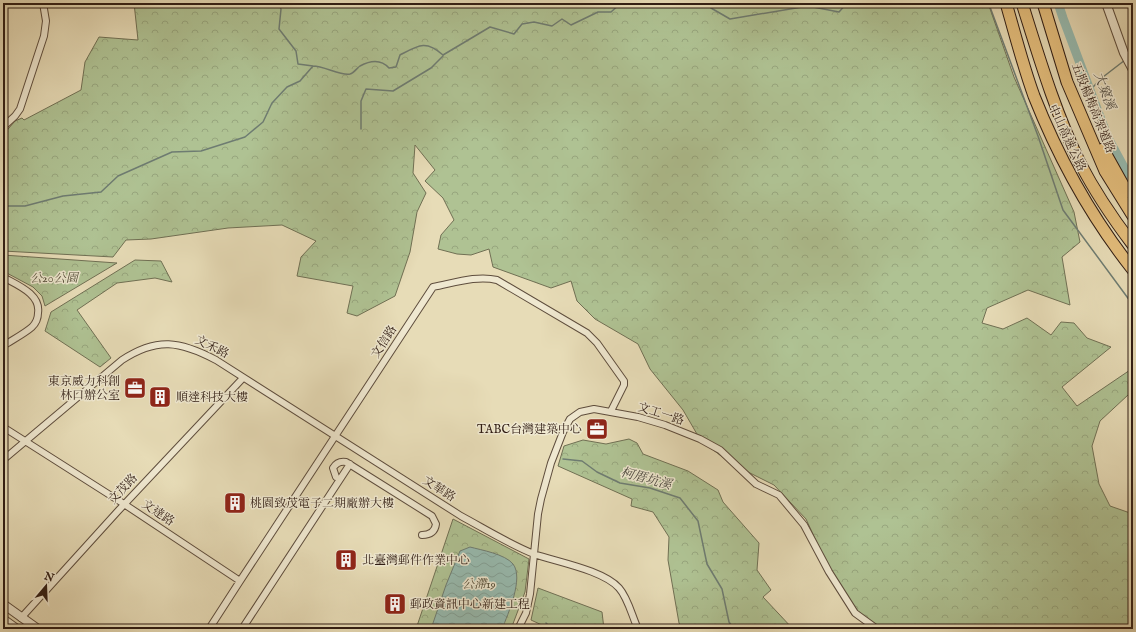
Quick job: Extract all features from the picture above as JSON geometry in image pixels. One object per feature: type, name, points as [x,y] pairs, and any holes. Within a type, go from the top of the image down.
[{"type":"highway","name":"中山高速公路","points":[[1006,3],[1034,95],[1051,137],[1087,207],[1133,270]]},
{"type":"highway","name":"中山高速公路","points":[[1022,3],[1047,82],[1063,125],[1081,164],[1116,223],[1133,245]]},
{"type":"highway","name":"五股楊梅高架道路","points":[[1043,3],[1067,82],[1105,171],[1133,216]]},
{"type":"highway","name":"五股楊梅高架道路","points":[[1051,3],[1074,81],[1095,136],[1133,203]]},
{"type":"street","points":[[3,127],[20,109],[44,36],[46,21],[43,3]]},
{"type":"street","points":[[1106,3],[1124,53],[1131,67]]},
{"type":"street","points":[[3,278],[26,290],[36,299],[39,306],[36,321],[33,326],[3,346]]},
{"type":"street","name":"文信路","points":[[209,629],[433,287],[479,279],[493,279],[587,333],[597,343],[624,380],[624,385],[611,411]]},
{"type":"street","name":"文禾路","points":[[3,460],[122,360],[132,353],[166,343],[182,345],[210,357],[335,436]]},
{"type":"street","name":"文茂路","points":[[21,618],[124,504],[243,378]]},
{"type":"street","name":"文工一路","points":[[518,629],[526,613],[530,594],[538,514],[551,463],[566,426],[575,415],[586,410],[611,411],[638,417],[700,439],[720,450],[756,484],[779,495],[804,526],[829,572],[855,613],[876,629]]},
{"type":"street","name":"文達路","points":[[3,427],[124,504],[240,581]]},
{"type":"street","name":"文華路","points":[[335,436],[461,516],[534,554],[595,574],[611,581],[619,588],[626,599],[638,629]]},
{"type":"street","points":[[336,477],[333,468],[338,462],[346,462],[432,516],[436,524],[434,531],[431,534],[422,535]]},
{"type":"street","points":[[242,629],[350,464]]},
{"type":"street","points":[[3,604],[38,629]]},
{"type":"street","points":[[3,619],[15,629]]},
{"type":"green space","points":[[134,3],[981,3],[982,8],[988,3],[1014,77],[1074,212],[1080,242],[1062,257],[1070,305],[1028,290],[987,308],[982,323],[1003,329],[1027,318],[1051,335],[1061,322],[1074,323],[1087,338],[1111,347],[1062,387],[1077,406],[1133,368],[1133,395],[1128,395],[1100,421],[1092,446],[1099,484],[1110,506],[1133,514],[1133,629],[881,629],[859,616],[823,556],[806,519],[774,485],[732,464],[701,441],[683,410],[650,369],[638,344],[595,319],[577,301],[571,281],[551,288],[493,267],[489,249],[471,255],[457,254],[438,249],[441,235],[454,220],[443,198],[425,181],[435,170],[415,145],[413,173],[426,193],[417,212],[410,252],[395,296],[357,316],[347,313],[353,286],[297,276],[301,257],[316,241],[282,225],[228,228],[151,239],[126,240],[113,257],[3,251],[3,135],[15,121],[22,118],[24,120],[81,90],[85,62],[99,37],[138,40]]},
{"type":"green space","name":"公20公園","points":[[3,255],[117,263],[45,306],[42,296],[33,287],[3,271]]},
{"type":"green space","points":[[135,260],[161,261],[172,282],[155,278],[117,283],[77,310],[111,358],[100,367],[45,331],[51,312]]},
{"type":"green space","points":[[629,439],[637,443],[643,454],[688,471],[718,490],[723,502],[759,543],[757,570],[771,590],[763,597],[793,629],[683,629],[679,623],[668,560],[669,537],[653,512],[631,506],[632,499],[558,466],[564,446],[583,440],[606,444]]},
{"type":"green space","name":"公滯19","points":[[453,519],[529,559],[525,592],[511,629],[416,629]]},
{"type":"green space","points":[[538,588],[602,612],[604,629],[543,629],[544,626],[531,620]]},
{"type":"water","name":"公滯19","points":[[470,547],[493,553],[504,558],[513,564],[516,570],[517,578],[514,596],[502,629],[431,629],[446,585],[460,551]]},
{"type":"waterway","points":[[278,3],[281,9],[279,29],[296,51],[298,64],[313,66]]},
{"type":"waterway","points":[[3,206],[25,206],[63,196],[101,192],[118,176],[172,152],[201,151],[245,137],[263,122],[272,103],[287,87],[300,81],[313,66],[346,74],[354,72],[360,66],[376,61],[383,63],[389,68],[396,67],[400,55],[417,47],[432,47],[443,55],[490,27],[514,34],[522,24],[534,22],[552,26],[562,19],[571,25],[598,12],[611,12],[621,3]]},
{"type":"waterway","points":[[707,3],[711,8],[730,19],[808,6],[839,12],[847,3]]},
{"type":"waterway","points":[[978,3],[990,7],[1038,136],[1063,210],[1133,305]]},
{"type":"waterway","name":"大窠溪","points":[[1058,3],[1108,138],[1133,184]]},
{"type":"waterway","points":[[361,129],[361,101],[366,89],[393,91],[431,68],[443,56]]},
{"type":"waterway","points":[[1090,90],[1103,77],[1125,60]]},
{"type":"waterway","name":"柯厝坑溪","points":[[563,459],[582,461],[597,472],[620,483],[650,488],[680,498],[698,521],[707,564],[722,589],[729,622],[734,629]]},
{"type":"waterway","points":[[546,623],[552,629]]},
{"type":"place","name":"東京威力科創 林口辦公室","points":[[135,388]]},
{"type":"place","name":"順達科技大樓","points":[[160,397]]},
{"type":"place","name":"TABC台灣建築中心","points":[[597,429]]},
{"type":"place","name":"桃園致茂電子二期廠辦大樓","points":[[235,503]]},
{"type":"place","name":"北臺灣郵件作業中心","points":[[346,560]]},
{"type":"place","name":"郵政資訊中心新建工程","points":[[395,604]]}]
